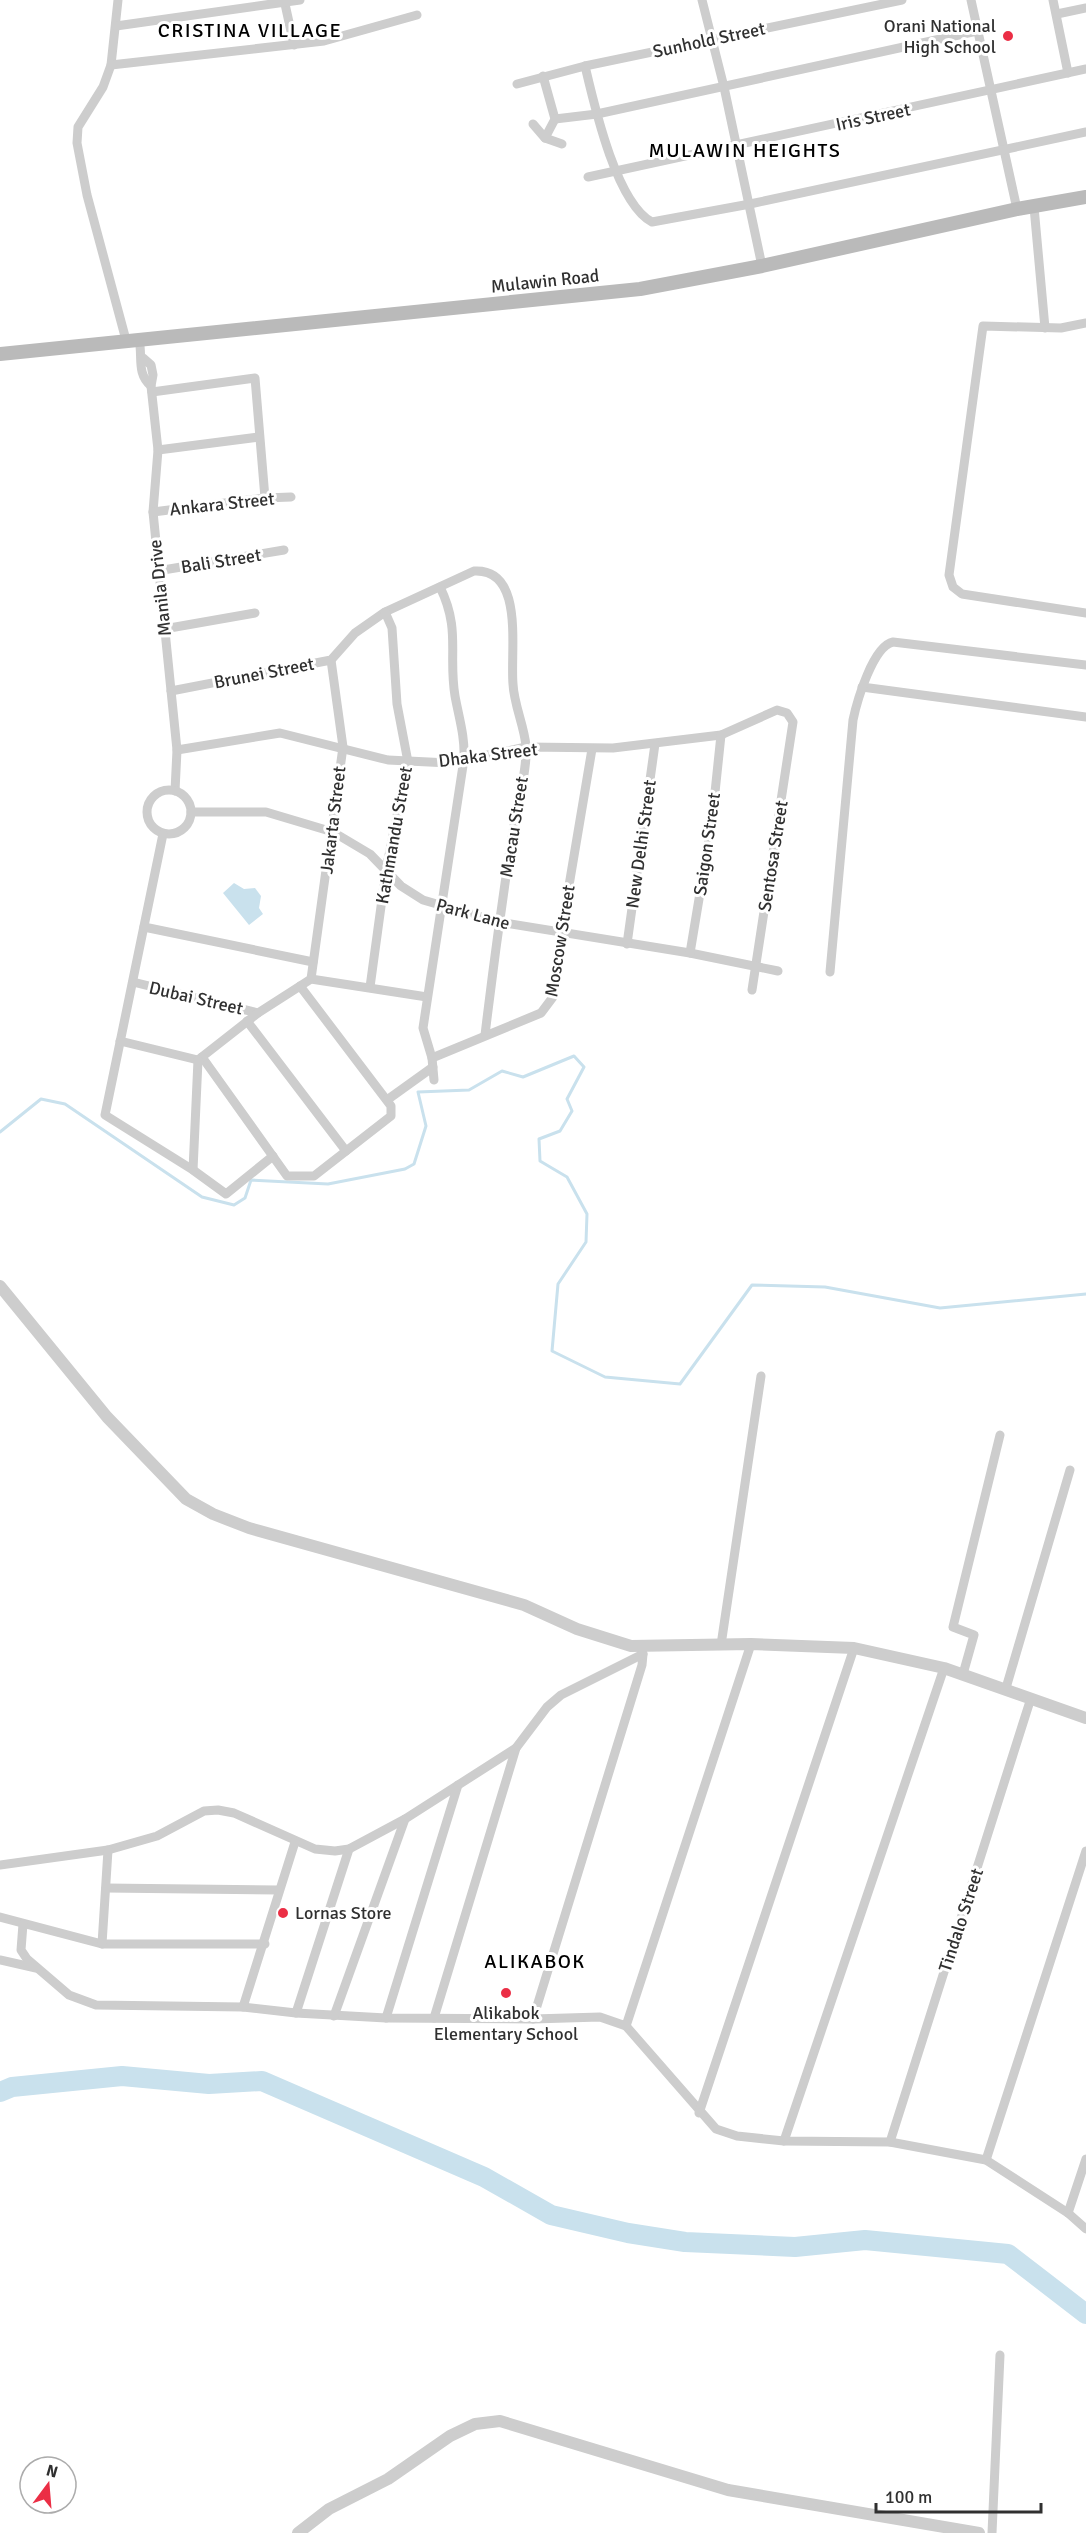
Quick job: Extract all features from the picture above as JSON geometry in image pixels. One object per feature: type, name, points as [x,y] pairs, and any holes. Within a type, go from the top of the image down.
[{"type":"main road","name":"Mulawin Road","points":[[0,354],[640,289],[762,266],[1017,209],[1086,197]]},
{"type":"street","name":"Manila Drive","points":[[118,0],[111,65],[103,87],[78,127],[77,143],[87,195],[133,340],[143,358],[151,365],[153,375],[152,389],[158,450],[153,512],[157,572],[177,750],[175,791]]},
{"type":"street","points":[[116,26],[285,4],[300,0]]},
{"type":"street","points":[[702,0],[724,87],[762,266]]},
{"type":"street","name":"Sunhold Street","points":[[517,84],[585,66],[902,0]]},
{"type":"street","points":[[971,0],[1017,209]]},
{"type":"street","points":[[1053,0],[1068,73]]},
{"type":"street","points":[[285,4],[294,45]]},
{"type":"street","points":[[1057,14],[1086,8]]},
{"type":"street","points":[[111,65],[324,41],[417,15]]},
{"type":"street","points":[[555,119],[597,114],[977,30]]},
{"type":"street","points":[[585,66],[597,114],[616,172],[643,217],[652,222],[750,204],[1086,132]]},
{"type":"street","name":"Iris Street","points":[[588,177],[1086,69]]},
{"type":"street","points":[[543,76],[555,119],[545,138]]},
{"type":"street","points":[[533,124],[545,138],[562,144]]},
{"type":"street","points":[[1034,207],[1045,328]]},
{"type":"street","points":[[1086,323],[1061,328],[983,326],[949,575],[953,587],[962,594],[1086,614]]},
{"type":"street","points":[[152,389],[255,378],[265,498]]},
{"type":"street","points":[[158,450],[259,436]]},
{"type":"street","name":"Ankara Street","points":[[153,512],[265,498],[291,497]]},
{"type":"street","name":"Bali Street","points":[[157,572],[284,550]]},
{"type":"street","name":"Macau Street","points":[[474,571],[487,570],[500,578],[507,592],[512,622],[513,686],[526,747],[499,922],[485,1035]]},
{"type":"street","name":"Brunei Street","points":[[171,691],[331,660],[355,633],[385,612],[474,571]]},
{"type":"street","points":[[434,1080],[423,1028],[464,759],[462,724],[455,694],[450,608],[440,587]]},
{"type":"street","name":"Kathmandu Street","points":[[370,987],[386,870],[408,762],[397,704],[392,628],[385,612]]},
{"type":"street","points":[[164,629],[255,613]]},
{"type":"street","points":[[830,972],[853,720],[862,687],[880,649],[886,643],[893,642],[1086,665]]},
{"type":"street","name":"Jakarta Street","points":[[311,980],[343,747],[331,660]]},
{"type":"street","points":[[862,687],[1086,717]]},
{"type":"street","name":"Dhaka Street","points":[[177,750],[280,733],[388,760],[449,763],[526,747],[592,749],[655,744],[721,735],[777,710],[787,713],[793,722]]},
{"type":"street","name":"Sentosa Street","points":[[752,990],[793,722]]},
{"type":"street","name":"Saigon Street","points":[[690,953],[712,821],[721,735]]},
{"type":"street","name":"New Delhi Street","points":[[627,944],[655,744]]},
{"type":"street","name":"Moscow Street","points":[[387,1100],[432,1062],[485,1035],[541,1013],[549,1006],[553,997],[561,933],[592,749]]},
{"type":"street","points":[[175,791],[186,799],[191,812],[187,825],[182,830],[163,834],[151,826],[147,806],[150,800],[161,792],[175,791]]},
{"type":"street","name":"Park Lane","points":[[191,812],[266,812],[333,832],[370,854],[401,886],[423,900],[499,922],[756,964],[778,971]]},
{"type":"street","points":[[163,834],[105,1115],[194,1170],[226,1194],[273,1156]]},
{"type":"street","points":[[144,927],[313,962]]},
{"type":"street","points":[[194,1170],[200,1058],[258,1012],[311,980],[427,997]]},
{"type":"street","name":"Dubai Street","points":[[133,982],[258,1012]]},
{"type":"street","points":[[120,1041],[200,1058],[286,1176],[314,1176],[391,1116],[391,1106],[300,986]]},
{"type":"street","points":[[247,1022],[346,1151]]},
{"type":"street","points":[[0,1286],[107,1417],[178,1492],[195,1504],[249,1528],[524,1605],[586,1632],[641,1650],[751,1644],[854,1648],[944,1668],[1086,1718]]},
{"type":"street","points":[[721,1645],[761,1376]]},
{"type":"street","points":[[963,1674],[974,1635],[953,1627],[1000,1436]]},
{"type":"street","points":[[1006,1688],[1070,1470]]},
{"type":"street","points":[[626,2026],[751,1644]]},
{"type":"street","points":[[699,2113],[854,1648]]},
{"type":"street","points":[[434,2018],[516,1748],[547,1707],[561,1695],[641,1650]]},
{"type":"street","points":[[533,2019],[642,1665],[641,1650]]},
{"type":"street","points":[[784,2141],[944,1668]]},
{"type":"street","name":"Tindalo Street","points":[[890,2142],[1031,1698]]},
{"type":"street","points":[[0,1864],[108,1850],[157,1836],[204,1811],[218,1810],[234,1813],[315,1849],[335,1851],[349,1849],[405,1820],[516,1748]]},
{"type":"street","points":[[386,2018],[458,1785]]},
{"type":"street","points":[[334,2016],[405,1820]]},
{"type":"street","points":[[243,2007],[265,1944],[278,1890],[295,1842]]},
{"type":"street","points":[[296,2013],[349,1849]]},
{"type":"street","points":[[102,1944],[108,1850]]},
{"type":"street","points":[[986,2160],[1086,1851]]},
{"type":"street","points":[[106,1888],[278,1890]]},
{"type":"street","points":[[0,1917],[102,1944],[265,1944]]},
{"type":"street","points":[[23,1924],[21,1950],[36,1968],[69,1995],[96,2005],[243,2007],[334,2016],[386,2018],[600,2017],[626,2026],[699,2113],[716,2129],[736,2136],[784,2141],[890,2142],[986,2160],[1068,2213],[1086,2229]]},
{"type":"street","points":[[0,1960],[36,1968]]},
{"type":"street","points":[[1068,2213],[1086,2159]]},
{"type":"street","points":[[992,2533],[1000,2355]]},
{"type":"street","points":[[298,2533],[329,2509],[388,2479],[450,2436],[475,2424],[500,2421],[728,2490],[979,2533]]},
{"type":"water","points":[[234,883],[244,889],[255,888],[261,896],[259,908],[263,914],[249,925],[223,893]]},
{"type":"waterway","points":[[0,1132],[41,1099],[65,1104],[202,1197],[234,1205],[245,1198],[251,1180],[328,1184],[405,1169],[414,1164],[426,1126],[418,1092],[469,1090],[502,1071],[523,1077],[574,1056],[584,1067],[567,1099],[572,1111],[560,1131],[539,1139],[540,1161],[567,1177],[587,1214],[586,1242],[558,1284],[552,1351],[605,1377],[680,1384],[752,1285],[825,1287],[940,1308],[1086,1294]]},
{"type":"waterway","points":[[0,2092],[12,2087],[122,2076],[209,2084],[262,2081],[484,2177],[551,2215],[628,2233],[685,2242],[795,2247],[865,2240],[1008,2254],[1086,2314]]},
{"type":"place","name":"Orani National High School","points":[[1008,36]]},
{"type":"place","name":"Lornas Store","points":[[283,1913]]},
{"type":"place","name":"Alikabok Elementary School","points":[[506,1993]]},
{"type":"district","name":"CRISTINA VILLAGE","points":[[250,30]]},
{"type":"district","name":"MULAWIN HEIGHTS","points":[[745,150]]},
{"type":"district","name":"ALIKABOK","points":[[535,1961]]}]
